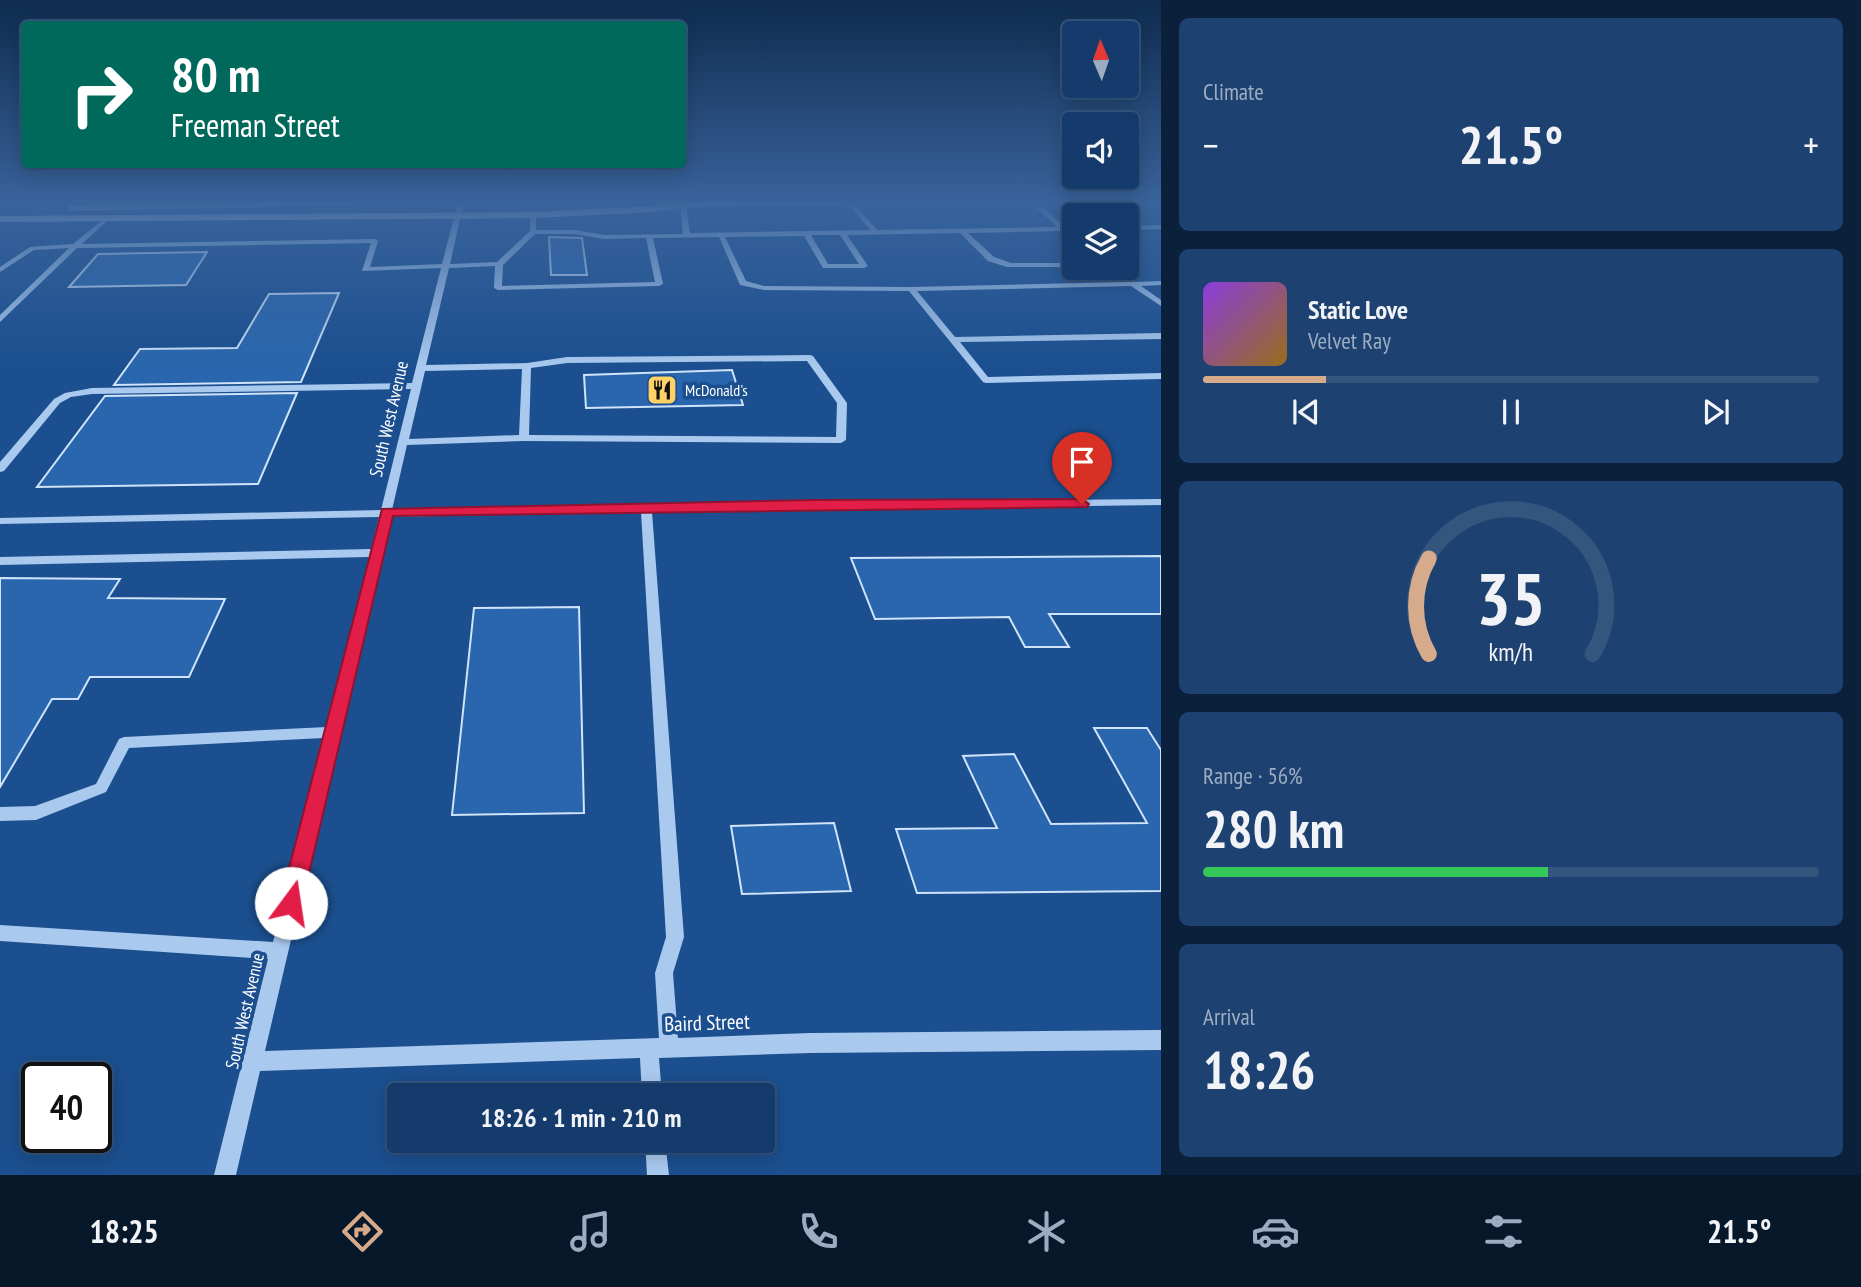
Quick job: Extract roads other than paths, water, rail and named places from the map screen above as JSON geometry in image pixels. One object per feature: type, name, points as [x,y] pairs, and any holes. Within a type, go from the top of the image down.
[{"type":"street","points":[[0,270],[19,257]]},
{"type":"street","points":[[369,257],[365,269],[499,264],[507,257]]},
{"type":"street","name":"South West Avenue","points":[[225,1175],[448,257]]},
{"type":"street","points":[[820,257],[826,266],[864,266],[858,257]]},
{"type":"street","points":[[1128,280],[1133,284]]},
{"type":"street","points":[[911,289],[1161,283]]},
{"type":"street","points":[[911,289],[986,380],[1161,376]]},
{"type":"street","points":[[404,442],[524,438],[841,440],[842,403],[810,358],[567,360],[527,366],[524,438]]},
{"type":"street","points":[[0,469],[57,401],[68,395],[92,391],[416,386]]},
{"type":"street","points":[[0,521],[387,512],[1161,502]]},
{"type":"street","points":[[646,508],[676,937],[664,973],[654,1083]]},
{"type":"street","points":[[0,561],[377,553]]},
{"type":"street","points":[[0,814],[36,813],[101,788],[124,743],[334,732]]},
{"type":"street","points":[[0,933],[279,951]]},
{"type":"street","name":"Baird Street","points":[[254,1061],[810,1043],[1161,1040]]},
{"type":"street","points":[[657,1153],[658,1175]]},
{"type":"lane","points":[[0,320],[64,257]]},
{"type":"lane","points":[[499,264],[498,288],[659,284],[653,257]]},
{"type":"lane","points":[[731,257],[743,284],[764,288],[911,289]]},
{"type":"lane","points":[[989,257],[1010,265],[1062,265]]},
{"type":"lane","points":[[1133,284],[1161,304]]},
{"type":"lane","points":[[953,340],[1161,336]]},
{"type":"lane","points":[[420,368],[527,366]]},
{"type":"place","name":"McDonald's","points":[[662,390]]}]
